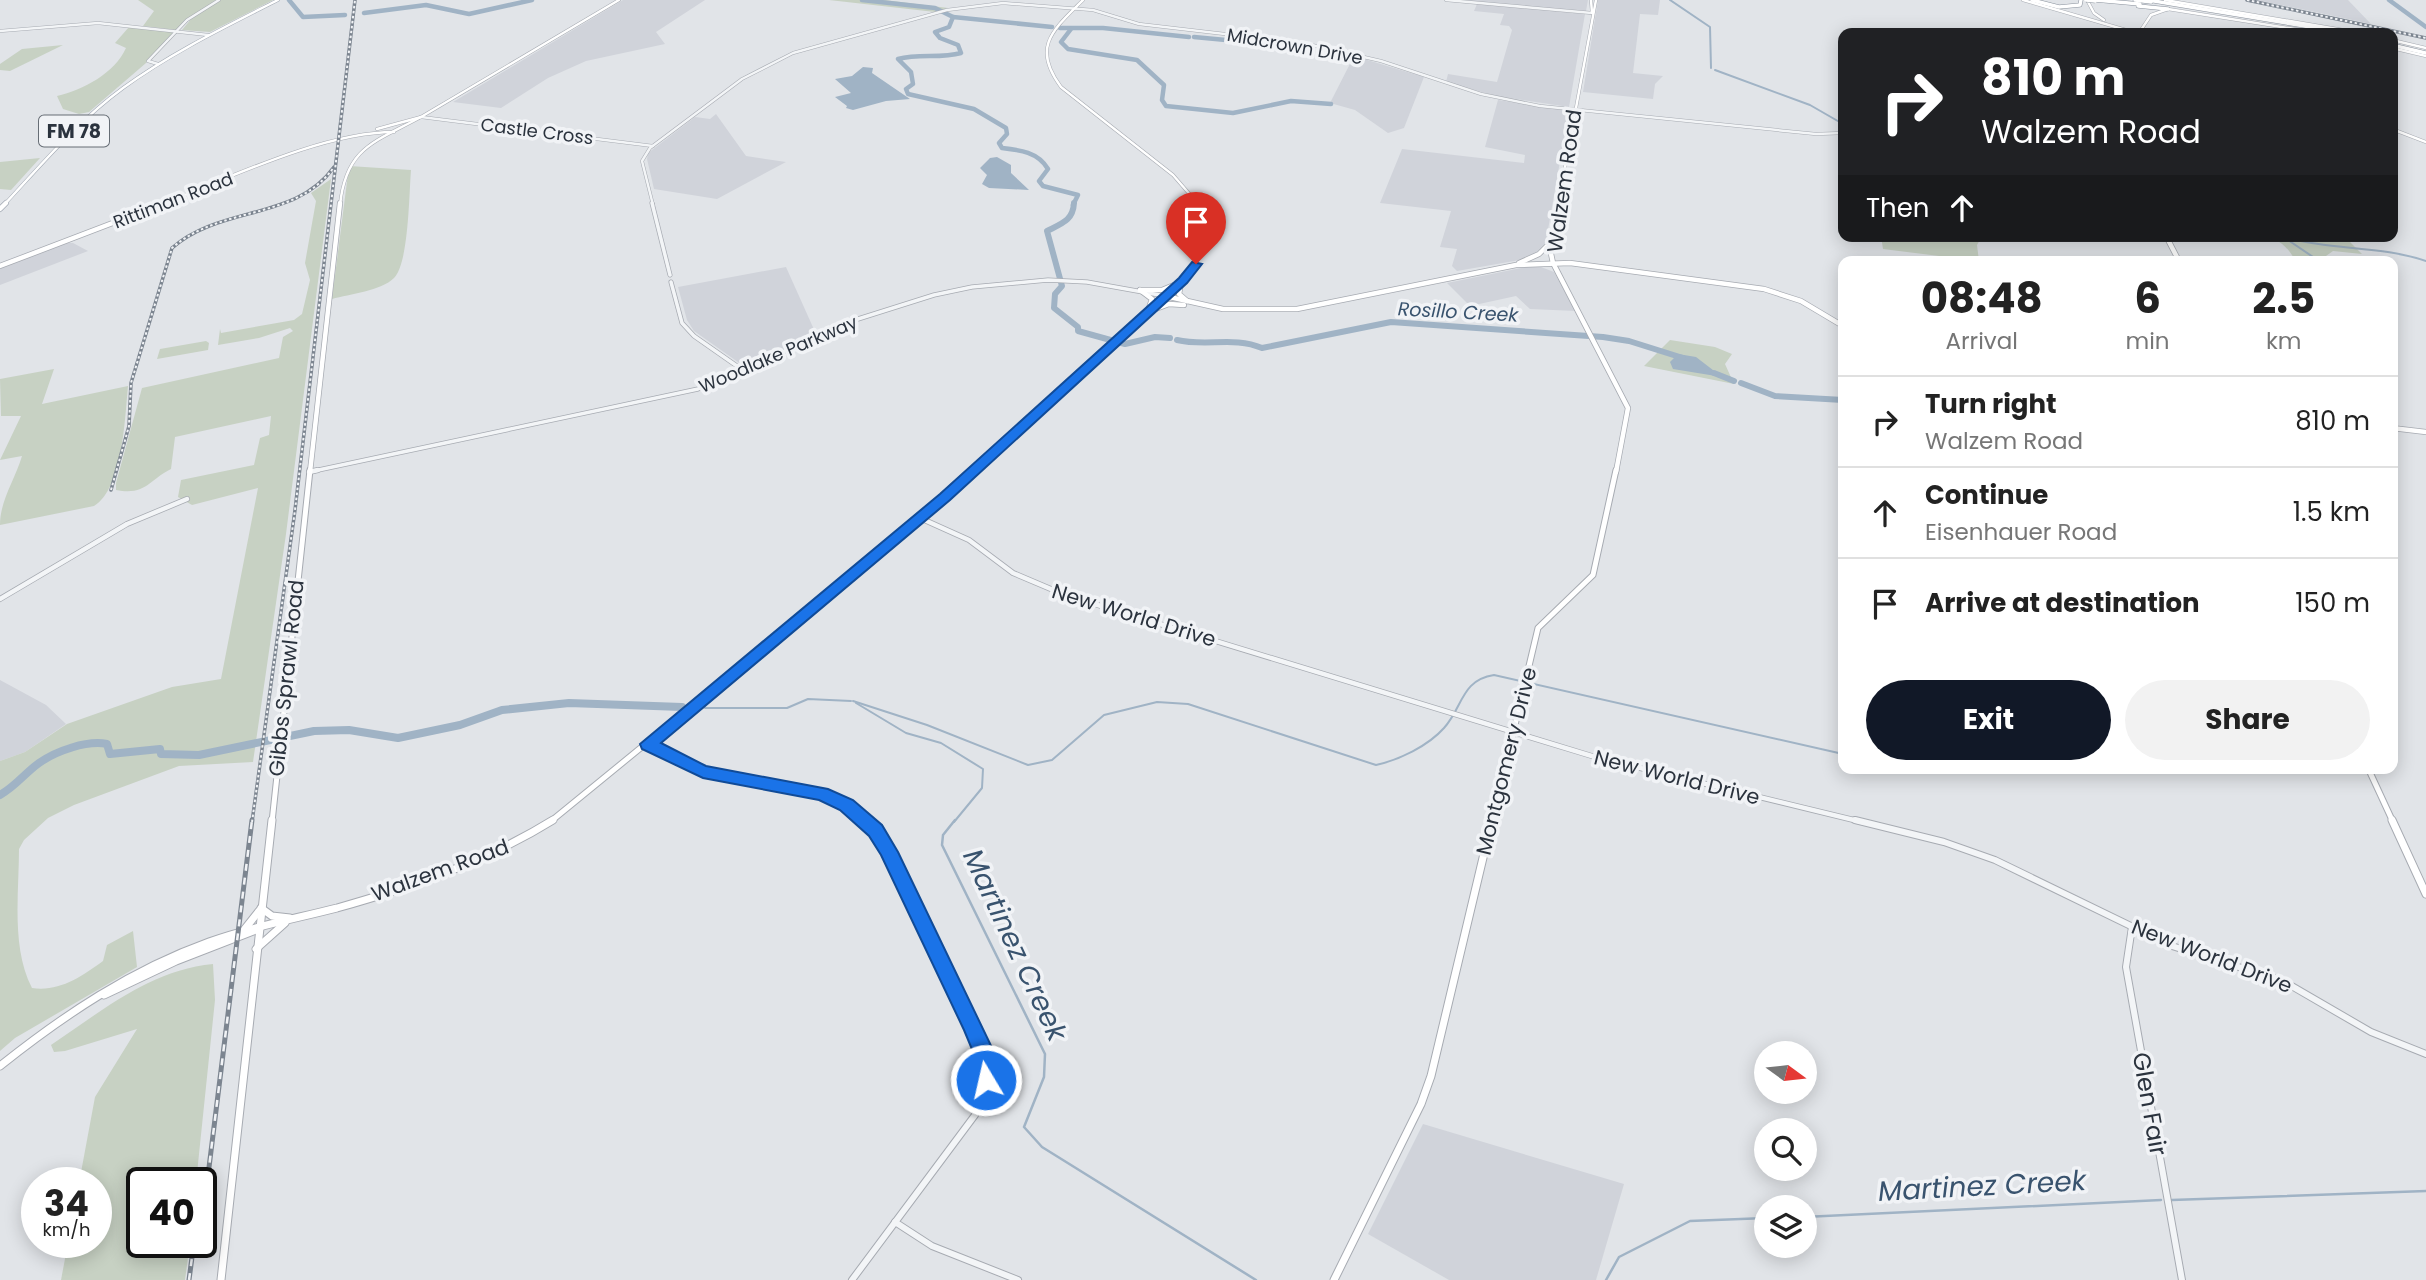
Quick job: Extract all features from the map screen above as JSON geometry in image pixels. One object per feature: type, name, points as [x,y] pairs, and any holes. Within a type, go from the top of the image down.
[{"type":"highway","points":[[2032,0],[2067,7],[2080,5],[2084,0],[2134,3],[2197,10],[2304,28]]},
{"type":"highway","points":[[2096,0],[2197,10]]},
{"type":"highway","points":[[2149,0],[2320,28]]},
{"type":"highway","points":[[2134,3],[2168,9]]},
{"type":"highway","points":[[2134,3],[2151,15]]},
{"type":"highway","points":[[2251,13],[2304,25]]},
{"type":"highway","points":[[2398,45],[2426,52]]},
{"type":"main road","name":"FM 78","points":[[0,209],[89,116],[158,64],[278,0]]},
{"type":"main road","name":"Rittiman Road","points":[[0,266],[278,159],[421,117],[619,0]]},
{"type":"main road","points":[[1051,36],[1083,0]]},
{"type":"main road","name":"Walzem Road","points":[[1591,0],[1592,13]]},
{"type":"main road","name":"Walzem Road","points":[[0,1066],[113,984],[145,968],[242,934],[431,878],[495,853],[569,808],[920,518],[1165,296],[1205,306],[1246,310],[1312,307],[1516,265],[1553,263],[1550,254],[1551,242],[1596,0]]},
{"type":"main road","points":[[2022,0],[2120,27]]},
{"type":"main road","points":[[2084,0],[2095,14],[2120,27]]},
{"type":"main road","points":[[2165,0],[2334,28]]},
{"type":"main road","points":[[2143,28],[2151,15],[2168,9],[2288,28]]},
{"type":"main road","points":[[2091,18],[2095,14]]},
{"type":"main road","points":[[2091,18],[2119,28]]},
{"type":"main road","points":[[1061,23],[1056,26],[1045,53],[1048,69],[1061,87],[1180,179],[1199,202],[1206,222],[1204,245],[1197,262],[1183,280],[1165,296]]},
{"type":"main road","name":"Gibbs Sprawl Road","points":[[221,1280],[344,173],[358,153],[421,117]]},
{"type":"main road","name":"Rittiman Road","points":[[347,138],[375,131],[394,132]]},
{"type":"main road","points":[[2398,131],[2426,142]]},
{"type":"main road","points":[[1516,265],[1539,254],[1551,242]]},
{"type":"main road","points":[[1550,254],[1569,263]]},
{"type":"main road","points":[[1536,263],[1558,272],[1569,263]]},
{"type":"main road","points":[[1553,263],[1737,284],[1789,294],[1838,321]]},
{"type":"main road","name":"Montgomery Drive","points":[[1334,1280],[1421,1104],[1431,1076],[1535,637],[1542,621],[1556,606],[1589,583],[1598,564],[1628,408],[1553,263]]},
{"type":"main road","points":[[1140,290],[1166,289],[1183,280]]},
{"type":"main road","points":[[1183,280],[1179,294],[1190,303]]},
{"type":"main road","points":[[1140,290],[1152,299],[1147,313]]},
{"type":"main road","points":[[1147,313],[1169,304],[1205,306]]},
{"type":"main road","points":[[2398,429],[2426,432]]},
{"type":"main road","points":[[2371,774],[2426,894]]},
{"type":"main road","points":[[261,908],[273,916],[297,918],[273,932],[256,949],[242,934],[261,908]]},
{"type":"street","points":[[158,64],[149,60],[177,31],[219,0]]},
{"type":"street","points":[[1446,0],[1592,13]]},
{"type":"street","name":"Midcrown Drive","points":[[653,146],[753,72],[812,46],[938,12],[1003,3],[1101,11],[1139,24],[1255,36],[1331,49],[1394,65],[1483,94],[1575,110],[1816,134],[1838,133]]},
{"type":"street","points":[[0,31],[98,23],[210,34]]},
{"type":"street","name":"Castle Cross","points":[[421,117],[653,146]]},
{"type":"street","points":[[653,146],[642,161],[670,275]]},
{"type":"street","name":"Woodlake Parkway","points":[[309,472],[655,399],[745,372],[860,318],[984,285],[1065,279],[1165,296]]},
{"type":"street","points":[[671,282],[683,323],[694,336],[745,372]]},
{"type":"street","points":[[0,599],[127,524],[187,499]]},
{"type":"street","name":"New World Drive","points":[[920,518],[969,540],[1013,573],[1065,595],[1595,757],[1944,842],[1995,860],[2184,951],[2283,981],[2378,1036],[2426,1054]]},
{"type":"street","points":[[648,744],[703,772],[793,786],[838,800],[875,831],[889,852],[978,1037],[986,1071],[985,1088],[975,1115],[852,1280]]},
{"type":"street","name":"Glen Fair","points":[[2132,928],[2127,945],[2126,967],[2182,1280]]},
{"type":"street","points":[[895,1222],[932,1246],[1018,1280]]},
{"type":"shaded area","points":[[623,0],[705,0],[656,32],[665,44],[586,61],[548,78],[501,108],[453,102]]},
{"type":"shaded area","points":[[1459,0],[1588,0],[1586,11]]},
{"type":"shaded area","points":[[1598,0],[1660,0],[1658,15],[1640,14],[1633,73],[1663,76],[1655,84],[1653,99],[1583,92]]},
{"type":"shaded area","points":[[2256,0],[2348,0],[2371,24],[2320,13]]},
{"type":"shaded area","points":[[1477,4],[1585,14],[1569,107],[1496,96],[1446,82],[1448,74],[1497,82],[1512,30],[1509,26],[1500,25],[1504,14],[1474,11]]},
{"type":"shaded area","points":[[1354,56],[1424,77],[1404,128],[1388,133],[1355,110],[1330,103]]},
{"type":"shaded area","points":[[1498,100],[1569,110],[1546,241],[1542,249],[1520,260],[1457,271],[1452,266],[1457,249],[1440,247],[1451,211],[1380,203],[1402,149],[1524,163],[1525,155],[1485,147]]},
{"type":"shaded area","points":[[716,114],[746,156],[786,162],[717,199],[654,189],[648,153],[695,117],[710,119]]},
{"type":"shaded area","points":[[64,243],[73,243],[88,251],[0,285],[0,268]]},
{"type":"shaded area","points":[[786,267],[816,334],[745,367],[694,331],[687,320],[678,287]]},
{"type":"shaded area","points":[[1526,267],[1541,267],[1554,272],[1576,311],[1530,309],[1516,296],[1470,306],[1447,283]]},
{"type":"shaded area","points":[[0,680],[46,705],[66,724],[25,752],[0,761]]},
{"type":"shaded area","points":[[1423,1124],[1624,1184],[1596,1280],[1449,1280],[1368,1234]]},
{"type":"green space","points":[[138,0],[216,0],[176,30],[143,26],[154,11]]},
{"type":"green space","points":[[220,0],[273,0],[210,32],[182,30],[191,19]]},
{"type":"green space","points":[[829,0],[885,0],[948,8],[935,12]]},
{"type":"green space","points":[[129,27],[174,32],[146,63],[89,112],[79,114],[63,109],[57,96],[87,85],[106,73],[126,48],[115,43]]},
{"type":"green space","points":[[63,45],[10,71],[0,70],[0,64],[22,49]]},
{"type":"green space","points":[[40,158],[11,190],[0,189],[0,162]]},
{"type":"green space","points":[[349,166],[411,170],[405,243],[403,258],[394,278],[373,289],[332,299]]},
{"type":"green space","points":[[331,179],[286,534],[253,762],[179,766],[74,805],[48,818],[24,840],[19,849],[18,920],[21,955],[32,988],[51,988],[78,978],[103,961],[107,945],[133,931],[137,967],[15,1038],[0,1051],[0,761],[25,752],[67,724],[172,687],[221,679],[258,488],[192,505],[178,497],[181,480],[254,465],[260,438],[269,435],[271,416],[175,437],[171,469],[147,486],[134,491],[116,490],[116,483],[142,388],[279,358],[283,337],[293,331],[290,328],[259,338],[218,345],[220,329],[221,333],[294,320],[302,314],[310,280],[305,263],[316,201],[311,193]]},
{"type":"green space","points":[[1882,242],[1979,242],[1978,256],[1939,256],[1883,249]]},
{"type":"green space","points":[[2280,242],[2350,242],[2362,254],[2333,251],[2326,256],[2292,256]]},
{"type":"green space","points":[[1670,340],[1715,347],[1732,354],[1725,364],[1734,384],[1644,366]]},
{"type":"green space","points":[[206,341],[209,343],[208,350],[157,359],[160,349]]},
{"type":"green space","points":[[54,369],[42,404],[128,386],[124,433],[117,468],[104,497],[94,506],[0,525],[5,499],[22,456],[0,460],[21,416],[1,416],[0,379]]},
{"type":"green space","points":[[213,964],[215,1000],[198,1167],[126,1167],[126,1258],[188,1258],[185,1280],[61,1280],[65,1258],[112,1258],[112,1167],[82,1167],[95,1097],[137,1029],[65,1051],[54,1052],[51,1045],[127,994],[168,974]]},
{"type":"water","points":[[863,67],[873,68],[872,73],[910,99],[886,101],[853,110],[846,108],[847,106],[835,97],[851,93],[835,79],[852,76]]},
{"type":"water","points":[[997,157],[1011,165],[1011,173],[1029,190],[989,188],[982,184],[987,175],[980,168],[990,158]]},
{"type":"water","points":[[1678,354],[1696,357],[1722,377],[1673,369],[1670,362]]},
{"type":"waterway","name":"Rosillo Creek","points":[[289,0],[303,17],[345,15]]},
{"type":"waterway","name":"Rosillo Creek","points":[[364,13],[426,5],[469,14],[532,0]]},
{"type":"waterway","name":"Rosillo Creek","points":[[862,0],[935,8],[953,17]]},
{"type":"waterway","points":[[1670,0],[1710,27],[1711,68]]},
{"type":"waterway","points":[[2389,0],[2426,27]]},
{"type":"waterway","points":[[953,17],[1052,27]]},
{"type":"waterway","name":"Rosillo Creek","points":[[953,17],[949,27],[935,32],[940,38],[958,45],[961,53],[898,59],[911,72],[913,84],[906,89],[908,94],[974,109],[1006,128],[1007,134],[999,143],[1002,148],[1034,155],[1048,169],[1039,181],[1043,186],[1078,195],[1074,203]]},
{"type":"waterway","points":[[1060,28],[1103,28],[1189,37]]},
{"type":"waterway","points":[[1071,29],[1061,42],[1068,49],[1137,60],[1164,85],[1162,100],[1166,106],[1233,113],[1291,101],[1331,104]]},
{"type":"waterway","points":[[1194,37],[1247,42]]},
{"type":"waterway","points":[[1247,42],[1254,38]]},
{"type":"waterway","points":[[1715,70],[1810,105],[1838,121]]},
{"type":"waterway","name":"Rosillo Creek","points":[[1074,203],[1069,217],[1047,231],[1062,286],[1055,294],[1054,308],[1078,327],[1078,331],[1125,344],[1155,337],[1170,338]]},
{"type":"waterway","points":[[2291,242],[2312,256]]},
{"type":"waterway","points":[[2306,242],[2390,252],[2426,261]]},
{"type":"waterway","name":"Rosillo Creek","points":[[1177,340],[1241,343],[1262,348],[1391,322],[1603,337],[1629,341],[1683,358]]},
{"type":"waterway","name":"Rosillo Creek","points":[[1714,373],[1734,381]]},
{"type":"waterway","name":"Rosillo Creek","points":[[1741,383],[1775,396],[1838,400]]},
{"type":"waterway","points":[[853,701],[927,725],[1028,765],[1052,760],[1104,715],[1157,702],[1188,704],[1376,765],[1394,760],[1430,741],[1450,720],[1469,688],[1475,682],[1494,675],[1838,753]]},
{"type":"waterway","name":"Martinez Creek","points":[[705,708],[787,708],[808,699],[851,701]]},
{"type":"waterway","name":"Martinez Creek","points":[[0,795],[46,759],[90,744],[107,744],[110,754],[160,749],[161,754],[199,755],[314,731],[349,730],[398,738],[460,725],[502,710],[569,703],[682,707]]},
{"type":"waterway","name":"Martinez Creek","points":[[856,703],[906,733],[941,743],[983,769],[982,788],[954,822]]},
{"type":"waterway","name":"Martinez Creek","points":[[955,820],[943,835],[942,845],[1045,1054],[1044,1077],[1024,1127],[1042,1147],[1256,1280]]},
{"type":"waterway","name":"Martinez Creek","points":[[2172,1200],[2426,1191]]},
{"type":"waterway","name":"Martinez Creek","points":[[1817,1216],[2161,1200]]},
{"type":"waterway","name":"Martinez Creek","points":[[1606,1280],[1619,1257],[1690,1221],[1754,1218]]},
{"type":"railway","points":[[252,822],[295,510],[355,0]]},
{"type":"railway","points":[[2247,0],[2379,28]]},
{"type":"railway","points":[[2398,32],[2426,38]]},
{"type":"railway","points":[[111,490],[129,426],[131,383],[172,248],[191,234],[213,225],[300,196],[318,184],[334,167]]},
{"type":"railway","points":[[209,1167],[252,820]]},
{"type":"railway","points":[[189,1280],[192,1258]]},
{"type":"route","points":[[986,1080],[986,1062],[974,1029],[889,852],[864,819],[838,800],[822,793],[703,772],[648,744],[945,497],[1183,280],[1196,264]]}]
